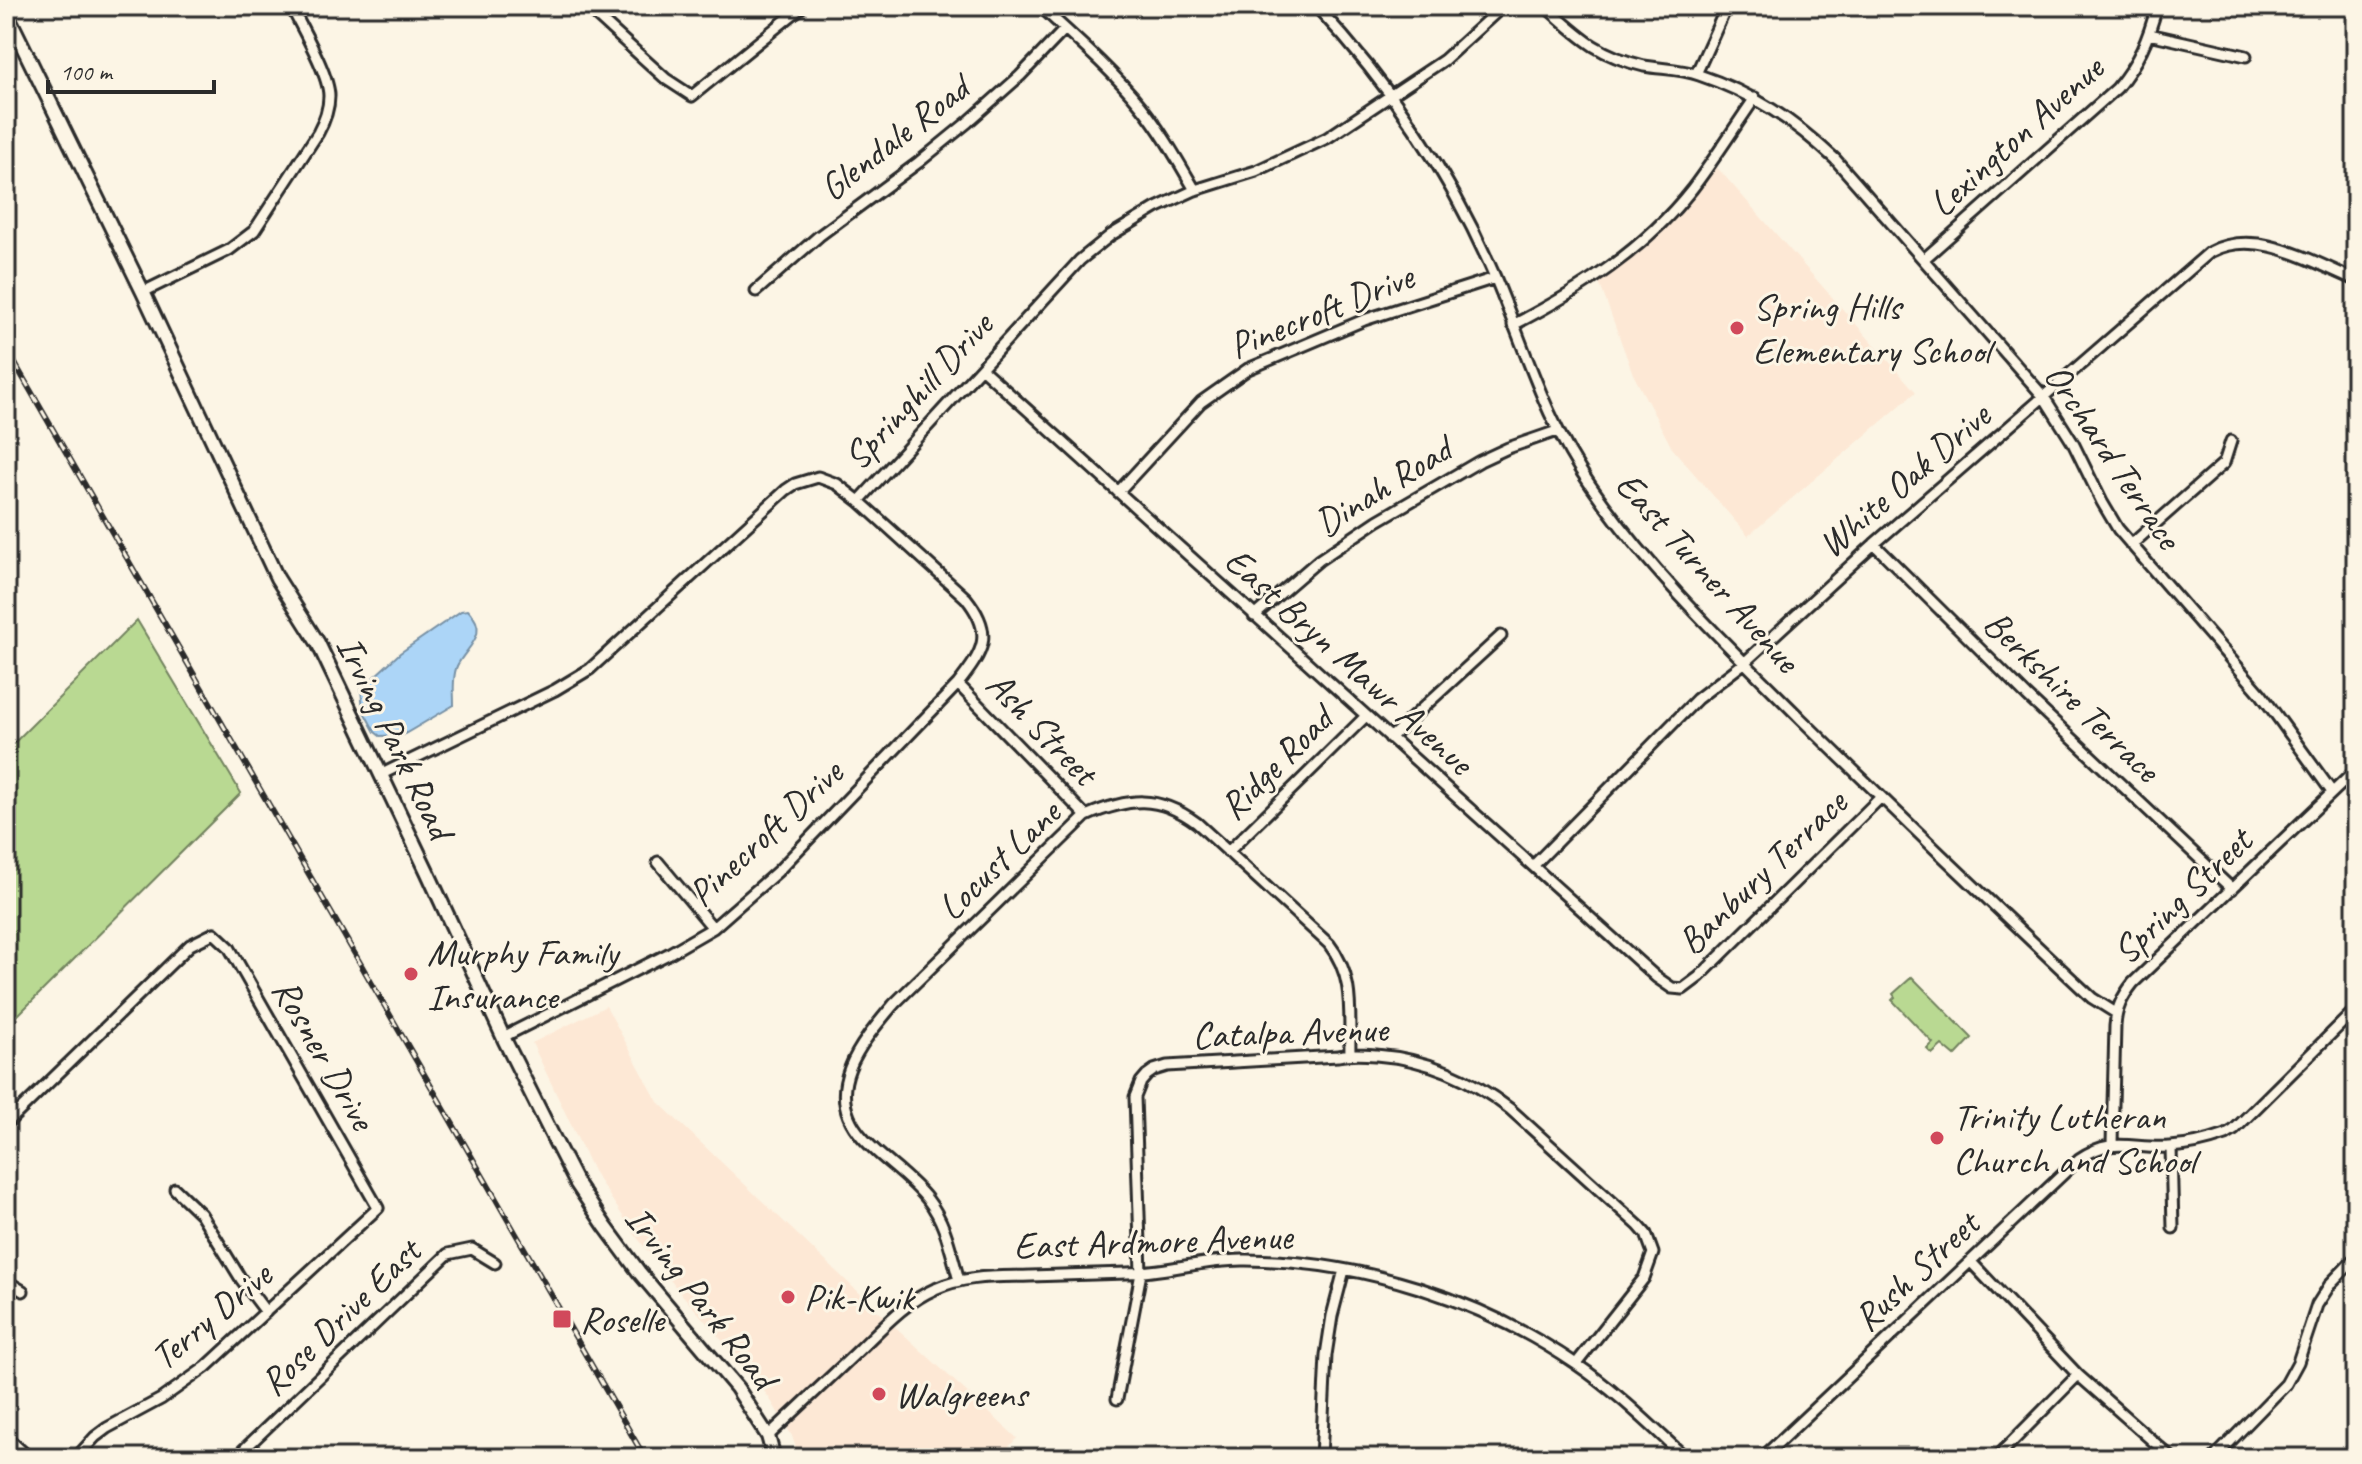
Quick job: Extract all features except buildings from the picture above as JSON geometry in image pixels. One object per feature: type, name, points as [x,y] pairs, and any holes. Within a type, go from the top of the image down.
[{"type":"main road","name":"Irving Park Road","points":[[6,12],[143,292],[277,578],[318,643],[503,1037],[570,1169],[605,1226],[639,1272],[737,1388],[768,1436],[774,1458]]},
{"type":"street","points":[[143,292],[229,250],[254,231],[318,133],[324,121],[329,94],[322,70],[291,6]]},
{"type":"street","points":[[586,6],[666,79],[692,96],[803,6]]},
{"type":"street","points":[[1040,6],[1142,107],[1195,190]]},
{"type":"street","name":"East Turner Avenue","points":[[1316,6],[1373,72],[1446,179],[1495,278],[1557,431],[1590,485],[1628,537],[1663,579],[1744,663],[1881,797],[2092,998],[2116,1013]]},
{"type":"street","name":"Springhill Drive","points":[[380,775],[555,690],[590,669],[795,484],[818,477],[837,484],[859,501],[1080,260],[1111,235],[1143,214],[1195,190],[1256,171],[1338,131],[1444,60],[1503,6]]},
{"type":"street","name":"Orchard Terrace","points":[[1545,6],[1604,54],[1648,67],[1696,74],[1755,98],[1806,132],[1835,159],[2044,397],[2073,443],[2112,518],[2131,545],[2261,694],[2332,792]]},
{"type":"street","points":[[1696,74],[1727,6]]},
{"type":"street","name":"Lexington Avenue","points":[[1924,259],[2117,88],[2135,66],[2157,6]]},
{"type":"street","name":"Glendale Road","points":[[756,291],[819,236],[968,122],[1020,76],[1065,29]]},
{"type":"street","points":[[2149,34],[2246,56]]},
{"type":"street","points":[[1513,325],[1592,281],[1648,237],[1693,188],[1755,98]]},
{"type":"street","name":"White Oak Drive","points":[[1533,866],[1697,699],[1744,663],[1874,544],[2210,252],[2245,242],[2263,244],[2356,280]]},
{"type":"street","name":"Pinecroft Drive","points":[[1118,492],[1201,402],[1248,369],[1373,316],[1495,278]]},
{"type":"street","name":"East Bryn Mawr Avenue","points":[[981,368],[1656,977],[1672,988],[1683,989]]},
{"type":"street","name":"Dinah Road","points":[[1254,616],[1319,560],[1377,521],[1480,461],[1557,431]]},
{"type":"street","points":[[2131,545],[2224,463],[2231,441]]},
{"type":"street","name":"Ash Street","points":[[859,501],[976,610],[984,640],[977,659],[958,684],[1086,816]]},
{"type":"street","name":"Berkshire Terrace","points":[[1874,544],[2027,696],[2232,889]]},
{"type":"street","points":[[1390,738],[1501,636]]},
{"type":"street","name":"Pinecroft Drive","points":[[503,1037],[713,928],[778,871],[958,684]]},
{"type":"street","name":"Ridge Road","points":[[1228,852],[1366,716]]},
{"type":"street","name":"Spring Street","points":[[2112,1144],[2116,1013],[2124,995],[2356,770]]},
{"type":"street","name":"Banbury Terrace","points":[[1683,989],[1699,977],[1881,797]]},
{"type":"street","name":"Locust Lane","points":[[959,1280],[946,1233],[930,1202],[861,1136],[849,1117],[843,1098],[847,1075],[871,1031],[894,1004],[1086,816],[1115,804],[1146,800],[1185,814],[1228,852],[1329,944],[1340,958],[1348,987],[1350,1053]]},
{"type":"street","points":[[658,862],[713,928]]},
{"type":"street","name":"Rosner Drive","points":[[6,1124],[190,945],[214,933],[229,947],[378,1208]]},
{"type":"street","name":"Rush Street","points":[[1762,1458],[2079,1159],[2092,1150],[2112,1144],[2171,1147],[2216,1138],[2234,1130],[2356,1009]]},
{"type":"street","name":"Catalpa Avenue","points":[[1117,1399],[1141,1273],[1135,1097],[1147,1075],[1154,1070],[1180,1064],[1350,1053],[1404,1058],[1434,1065],[1489,1093],[1639,1226],[1650,1243],[1653,1253],[1644,1278],[1576,1364]]},
{"type":"street","points":[[2171,1147],[2173,1228]]},
{"type":"street","points":[[175,1189],[201,1214],[241,1279],[266,1312]]},
{"type":"street","name":"Terry Drive","points":[[76,1458],[107,1428],[187,1382],[378,1208]]},
{"type":"street","name":"Rose Drive East","points":[[235,1458],[448,1254],[472,1249],[495,1263]]},
{"type":"street","points":[[2214,1458],[2286,1384],[2298,1362],[2317,1305],[2331,1283],[2356,1257]]},
{"type":"street","name":"East Ardmore Avenue","points":[[768,1436],[902,1309],[934,1289],[959,1280],[987,1277],[1141,1273],[1217,1261],[1247,1260],[1344,1270],[1411,1286],[1462,1304],[1518,1330],[1576,1364],[1623,1400],[1686,1458]]},
{"type":"street","points":[[1971,1262],[2078,1375],[2172,1458]]},
{"type":"street","points":[[1321,1458],[1326,1355],[1344,1270]]},
{"type":"street","points":[[6,1281],[23,1291]]},
{"type":"street","points":[[1996,1458],[2078,1375]]},
{"type":"street","points":[[6,1438],[28,1458]]},
{"type":"shaded area","name":"Spring Hills Elementary School","points":[[1714,164],[1916,392],[1748,536],[1672,448],[1633,374],[1599,282],[1667,224]]},
{"type":"shaded area","points":[[606,1006],[658,1102],[1017,1438],[998,1458],[799,1458],[792,1436],[770,1399],[636,1236],[593,1171],[532,1043]]},
{"type":"green space","points":[[137,620],[241,793],[6,1027],[6,751]]},
{"type":"green space","points":[[1912,977],[1972,1038],[1955,1056],[1942,1045],[1932,1054],[1927,1049],[1933,1043],[1892,1000],[1895,997],[1893,994]]},
{"type":"water","points":[[468,610],[475,618],[477,633],[455,670],[454,705],[403,735],[380,736],[363,710],[361,689],[400,653],[461,611]]},
{"type":"railway","points":[[6,348],[645,1458]]},
{"type":"place","name":"Spring Hills Elementary School","points":[[1737,328]]},
{"type":"place","name":"Murphy Family Insurance","points":[[411,974]]},
{"type":"place","name":"Trinity Lutheran Church and School","points":[[1937,1138]]},
{"type":"place","name":"Pik-Kwik","points":[[788,1297]]},
{"type":"place","name":"Roselle","points":[[562,1319]]},
{"type":"place","name":"Walgreens","points":[[879,1394]]}]
